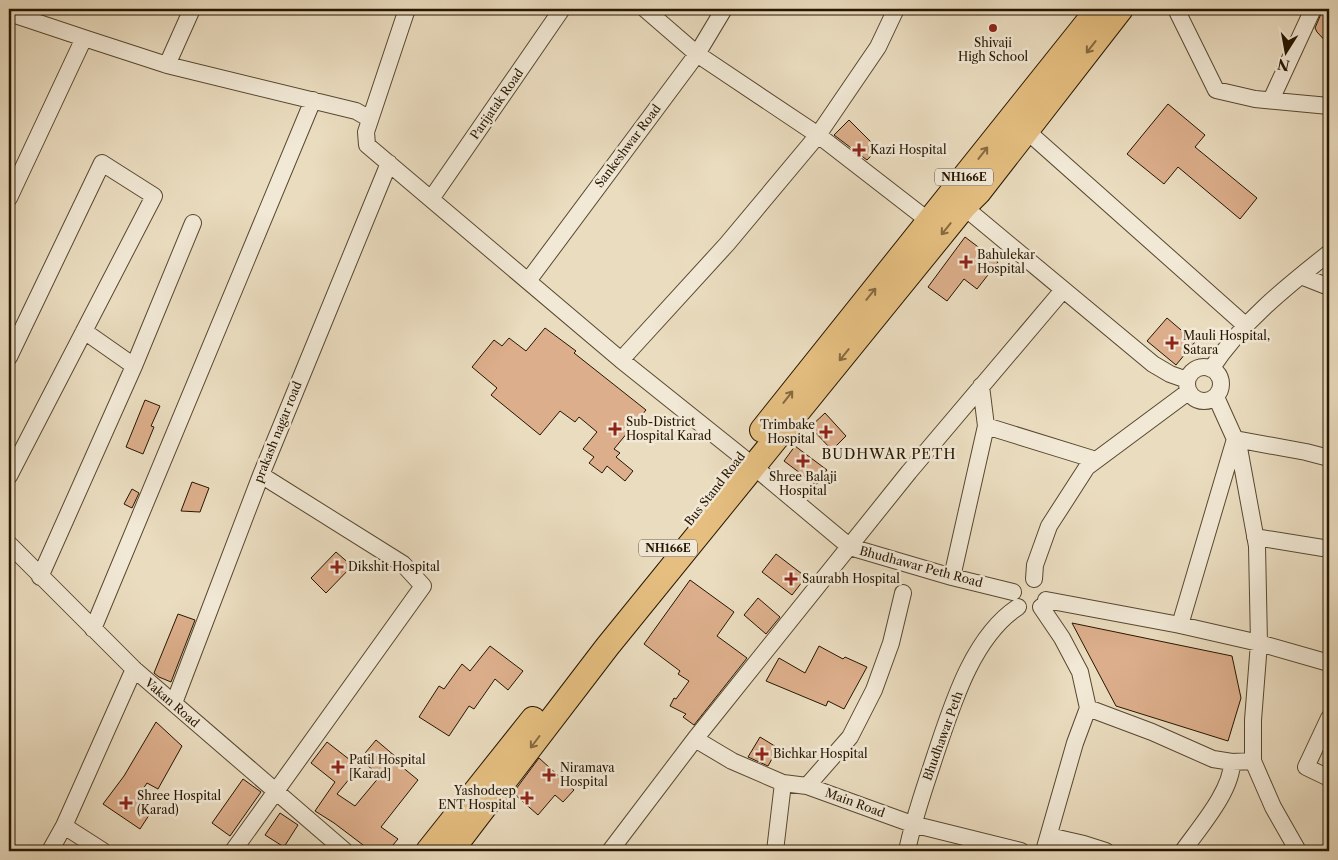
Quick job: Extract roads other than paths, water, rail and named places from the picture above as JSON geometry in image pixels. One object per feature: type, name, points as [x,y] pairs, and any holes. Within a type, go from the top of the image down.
[{"type":"highway","name":"NH166E","points":[[451,851],[607,647],[964,207],[979,192],[1019,124],[1098,9]]},
{"type":"highway","name":"NH166E","points":[[929,221],[1019,124],[1121,9]]},
{"type":"highway","name":"Bus Stand Road","points":[[428,851],[507,751],[753,467],[829,346],[929,221]]},
{"type":"street","points":[[167,65],[192,9]]},
{"type":"street","points":[[9,13],[167,65],[356,111],[370,119],[407,9]]},
{"type":"street","name":"Parijatak Road","points":[[431,199],[562,9]]},
{"type":"street","points":[[645,9],[697,54],[818,135],[929,221]]},
{"type":"street","name":"Sankeshwar Road","points":[[528,281],[697,54],[724,9]]},
{"type":"street","points":[[621,360],[728,244],[818,135],[878,47],[896,9]]},
{"type":"street","points":[[1176,9],[1216,90],[1255,99],[1329,106]]},
{"type":"street","points":[[1271,100],[1314,9]]},
{"type":"street","points":[[9,198],[84,38]]},
{"type":"street","points":[[93,629],[313,100]]},
{"type":"street","name":"Bhudhawar Peth Road","points":[[370,119],[366,132],[367,145],[621,360],[850,547],[952,577],[1015,599]]},
{"type":"street","points":[[1019,124],[1245,325]]},
{"type":"street","points":[[9,357],[102,163],[154,196],[9,476]]},
{"type":"street","name":"prakash nagar road","points":[[174,703],[261,475],[389,163]]},
{"type":"street","points":[[964,207],[1153,364],[1188,386],[1195,399],[1200,401],[1211,400],[1216,396],[1221,386],[1220,380],[1218,375],[1211,369],[1197,368],[1189,375],[1188,386],[1087,467],[1049,526],[1035,565],[1034,579]]},
{"type":"street","points":[[40,577],[134,366],[193,223]]},
{"type":"street","points":[[1211,369],[1245,325],[1329,253]]},
{"type":"street","points":[[1301,276],[1329,287]]},
{"type":"street","points":[[610,851],[695,739],[909,472],[1063,290]]},
{"type":"street","points":[[84,332],[134,366]]},
{"type":"street","points":[[952,577],[986,426],[981,386]]},
{"type":"street","points":[[1216,396],[1239,448],[1255,537],[1260,643],[1253,720],[1253,761],[1273,807],[1298,851]]},
{"type":"street","points":[[986,426],[1096,460]]},
{"type":"street","points":[[1235,439],[1329,458]]},
{"type":"street","points":[[1180,625],[1235,439]]},
{"type":"street","points":[[234,851],[423,586],[403,564],[261,475]]},
{"type":"street","points":[[1255,537],[1329,549]]},
{"type":"street","name":"Vakan Road","points":[[9,544],[134,669],[345,851]]},
{"type":"street","points":[[1106,851],[1084,844],[1046,844],[1075,743],[1088,708],[1080,672],[1044,603],[1046,591],[1042,584],[1034,579],[1029,578],[1020,581],[1015,599],[1025,611],[1034,611],[1044,603],[1180,625],[1260,643],[1329,663]]},
{"type":"street","points":[[807,786],[850,737],[874,690],[891,643],[903,593]]},
{"type":"street","name":"Bhudhawar Peth","points":[[907,851],[912,824],[954,700],[980,648],[1015,599]]},
{"type":"street","points":[[50,851],[64,826],[134,669]]},
{"type":"street","points":[[1088,708],[1152,732],[1213,759],[1232,762],[1253,761]]},
{"type":"street","points":[[1329,718],[1306,767],[1329,778]]},
{"type":"street","name":"Main Road","points":[[695,739],[732,761],[783,783],[807,786],[912,824],[1021,851]]},
{"type":"street","points":[[1183,851],[1226,788],[1232,773],[1232,762]]},
{"type":"street","points":[[775,851],[783,783]]},
{"type":"street","points":[[64,826],[103,851]]},
{"type":"place","name":"Shivaji High School","points":[[993,28]]},
{"type":"place","name":"Kazi Hospital","points":[[859,150]]},
{"type":"place","name":"Bahulekar Hospital","points":[[966,262]]},
{"type":"place","name":"Mauli Hospital, Satara","points":[[1172,343]]},
{"type":"place","name":"Sub-District Hospital Karad","points":[[615,429]]},
{"type":"place","name":"Trimbake Hospital","points":[[826,432]]},
{"type":"place","name":"Shree Balaji Hospital","points":[[803,461]]},
{"type":"place","name":"Dikshit Hospital","points":[[337,567]]},
{"type":"place","name":"Saurabh Hospital","points":[[791,579]]},
{"type":"place","name":"Bichkar Hospital","points":[[762,754]]},
{"type":"place","name":"Patil Hospital [Karad]","points":[[338,767]]},
{"type":"place","name":"Niramaya Hospital","points":[[549,775]]},
{"type":"place","name":"Yashodeep ENT Hospital","points":[[527,798]]},
{"type":"place","name":"Shree Hospital (Karad)","points":[[126,803]]},
{"type":"district","name":"BUDHWAR PETH","points":[[889,454]]}]
